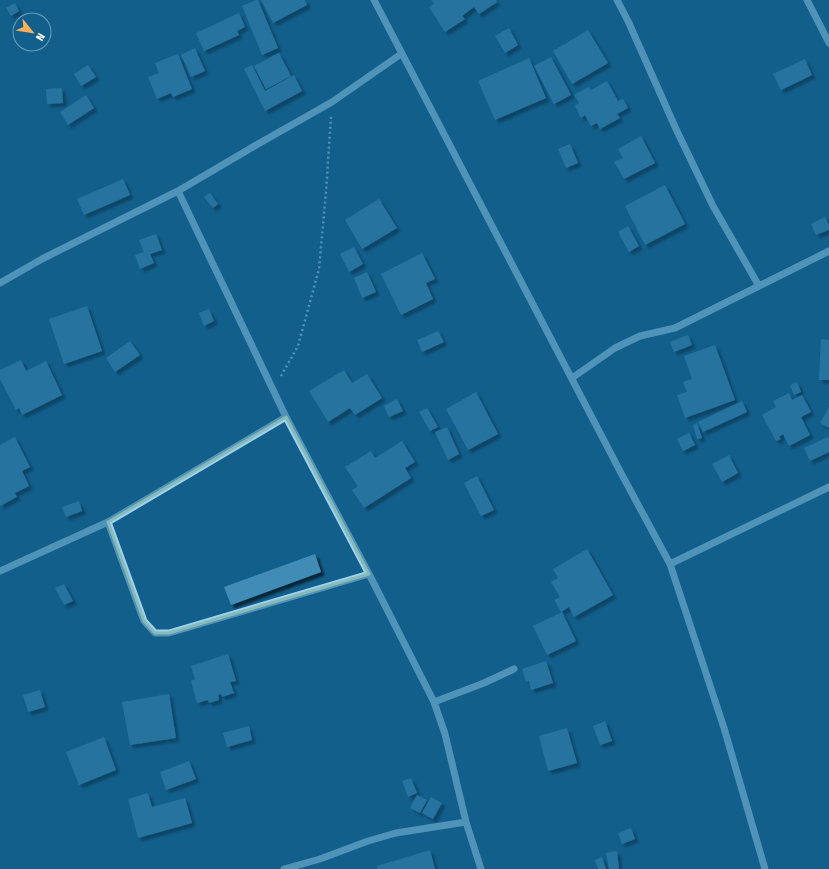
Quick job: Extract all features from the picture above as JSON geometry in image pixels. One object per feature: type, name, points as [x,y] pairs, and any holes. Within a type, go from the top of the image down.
[{"type":"street","points":[[374,0],[670,564],[724,728],[765,869]]},
{"type":"street","points":[[617,0],[713,206],[759,286]]},
{"type":"street","points":[[807,0],[829,43]]},
{"type":"street","points":[[0,282],[42,259],[178,191],[332,102],[402,54]]},
{"type":"street","points":[[178,191],[286,417],[369,574],[434,702],[445,734],[466,822],[481,869]]},
{"type":"street","points":[[572,378],[616,348],[640,336],[675,328],[829,251]]},
{"type":"street","points":[[0,571],[108,522],[286,417]]},
{"type":"street","points":[[670,564],[829,487]]},
{"type":"street","points":[[108,522],[144,621],[155,633],[169,633],[369,574]]},
{"type":"street","points":[[434,702],[484,683],[514,669]]},
{"type":"street","points":[[284,869],[320,859],[368,841],[396,833],[466,822]]},
{"type":"path","points":[[273,391],[298,346],[319,269],[332,102]]},
{"type":"highlighted area","points":[[286,417],[369,574],[169,633],[155,633],[144,621],[108,522]]},
{"type":"building","points":[[258,0],[278,48],[262,55],[242,6]]},
{"type":"building","points":[[261,0],[305,0],[307,5],[273,23]]},
{"type":"building","points":[[431,0],[496,0],[497,2],[479,14],[474,7],[462,16],[465,19],[445,32],[429,7],[434,4]]},
{"type":"building","points":[[15,3],[19,11],[12,12],[11,16],[6,8]]},
{"type":"building","points":[[239,13],[245,27],[237,31],[239,35],[204,51],[196,33]]},
{"type":"building","points":[[509,28],[518,45],[505,53],[495,36]]},
{"type":"building","points":[[588,30],[608,63],[572,84],[553,51]]},
{"type":"building","points":[[195,48],[205,71],[191,77],[181,55]]},
{"type":"building","points":[[279,53],[291,76],[266,89],[254,66]]},
{"type":"building","points":[[178,54],[192,89],[173,97],[171,93],[157,99],[148,77],[159,73],[155,63]]},
{"type":"building","points":[[551,57],[571,95],[554,104],[534,66]]},
{"type":"building","points":[[529,58],[546,98],[495,120],[478,81]]},
{"type":"building","points":[[805,59],[812,75],[781,90],[773,74]]},
{"type":"building","points":[[88,65],[96,77],[81,86],[74,74]]},
{"type":"building","points":[[252,65],[265,91],[294,75],[302,91],[265,111],[244,69]]},
{"type":"building","points":[[607,81],[618,101],[623,99],[628,108],[617,114],[620,118],[600,129],[597,123],[591,126],[585,115],[581,118],[575,106],[579,103],[574,95],[589,87],[591,90]]},
{"type":"building","points":[[62,88],[63,103],[47,104],[46,89]]},
{"type":"building","points":[[86,95],[94,108],[68,125],[60,112]]},
{"type":"building","points":[[641,136],[655,163],[624,179],[614,162],[623,158],[618,149]]},
{"type":"building","points":[[570,144],[578,163],[566,168],[558,149]]},
{"type":"building","points":[[123,179],[130,195],[84,215],[77,199]]},
{"type":"building","points":[[665,185],[685,224],[645,245],[625,206]]},
{"type":"building","points":[[210,193],[218,204],[213,208],[204,197]]},
{"type":"building","points":[[379,199],[397,228],[362,249],[345,220]]},
{"type":"building","points":[[825,217],[829,225],[829,230],[816,235],[811,224]]},
{"type":"building","points":[[628,226],[639,246],[629,252],[618,232]]},
{"type":"building","points":[[156,234],[162,250],[150,254],[154,263],[140,269],[135,255],[144,252],[139,240]]},
{"type":"building","points":[[354,247],[363,264],[349,272],[340,254]]},
{"type":"building","points":[[422,253],[435,279],[426,283],[433,299],[401,315],[381,274]]},
{"type":"building","points":[[367,272],[376,292],[362,298],[354,278]]},
{"type":"building","points":[[87,306],[102,351],[64,364],[49,319]]},
{"type":"building","points":[[209,309],[214,321],[204,326],[199,313]]},
{"type":"building","points":[[438,331],[444,342],[422,352],[417,340]]},
{"type":"building","points":[[688,335],[692,345],[674,352],[670,342]]},
{"type":"building","points":[[821,339],[829,340],[829,380],[819,380]]},
{"type":"building","points":[[130,341],[140,355],[115,372],[106,358]]},
{"type":"building","points":[[715,345],[735,400],[685,418],[677,395],[687,392],[683,382],[692,379],[684,356]]},
{"type":"building","points":[[21,360],[26,371],[46,361],[62,395],[22,415],[19,408],[16,410],[0,379],[0,370]]},
{"type":"building","points":[[344,370],[352,383],[367,374],[382,398],[355,415],[350,408],[328,422],[309,391]]},
{"type":"building","points":[[797,382],[801,392],[794,395],[790,385]]},
{"type":"building","points":[[476,392],[498,434],[468,450],[446,409]]},
{"type":"building","points":[[789,393],[792,400],[802,395],[811,412],[801,417],[810,435],[789,446],[783,434],[779,437],[781,439],[776,441],[762,415],[776,407],[773,401]]},
{"type":"building","points":[[397,399],[403,411],[389,417],[384,406]]},
{"type":"building","points":[[742,401],[747,412],[703,432],[698,422]]},
{"type":"building","points":[[829,407],[829,428],[820,423]]},
{"type":"building","points":[[427,408],[438,427],[430,431],[419,412]]},
{"type":"building","points":[[697,423],[702,438],[697,439],[693,425]]},
{"type":"building","points":[[447,427],[459,454],[448,460],[435,432]]},
{"type":"building","points":[[689,433],[695,445],[683,451],[677,439]]},
{"type":"building","points":[[15,437],[30,467],[22,471],[29,486],[15,493],[17,497],[0,506],[0,445]]},
{"type":"building","points":[[828,437],[829,452],[810,461],[804,448]]},
{"type":"building","points":[[402,441],[415,462],[405,468],[411,478],[364,508],[352,490],[358,487],[345,467],[371,451],[375,458]]},
{"type":"building","points":[[729,455],[738,473],[722,482],[712,464]]},
{"type":"building","points":[[477,476],[494,510],[481,516],[464,483]]},
{"type":"building","points":[[79,501],[82,511],[66,517],[62,507]]},
{"type":"building","points":[[587,549],[613,595],[574,617],[569,607],[561,612],[554,600],[560,597],[551,582],[558,578],[553,569]]},
{"type":"building","points":[[315,554],[321,572],[231,605],[224,587]]},
{"type":"building","points":[[64,584],[73,601],[64,605],[55,588]]},
{"type":"building","points":[[562,612],[576,641],[547,655],[533,626]]},
{"type":"building","points":[[228,654],[236,681],[230,682],[234,693],[222,697],[221,694],[218,695],[219,700],[209,703],[208,700],[197,703],[191,681],[195,679],[191,666]]},
{"type":"building","points":[[546,661],[553,683],[531,690],[529,681],[526,682],[522,669]]},
{"type":"building","points":[[40,690],[45,707],[28,712],[23,695]]},
{"type":"building","points":[[169,694],[176,738],[130,745],[122,702]]},
{"type":"building","points":[[605,721],[612,741],[600,745],[593,726]]},
{"type":"building","points":[[249,726],[252,740],[227,747],[223,733]]},
{"type":"building","points":[[567,728],[577,763],[548,771],[539,736]]},
{"type":"building","points":[[104,737],[116,770],[79,785],[66,752]]},
{"type":"building","points":[[189,761],[196,779],[166,790],[160,772]]},
{"type":"building","points":[[411,778],[417,793],[408,797],[402,781]]},
{"type":"building","points":[[148,793],[152,807],[185,798],[192,823],[138,838],[128,799]]},
{"type":"building","points":[[417,795],[427,800],[420,813],[410,808]]},
{"type":"building","points":[[431,797],[442,803],[433,819],[422,813]]},
{"type":"building","points":[[631,828],[635,839],[622,844],[618,833]]},
{"type":"building","points":[[430,850],[435,869],[378,869],[377,866]]},
{"type":"building","points":[[617,851],[619,869],[609,869],[606,853]]},
{"type":"building","points":[[602,857],[606,869],[598,869],[595,860]]}]
